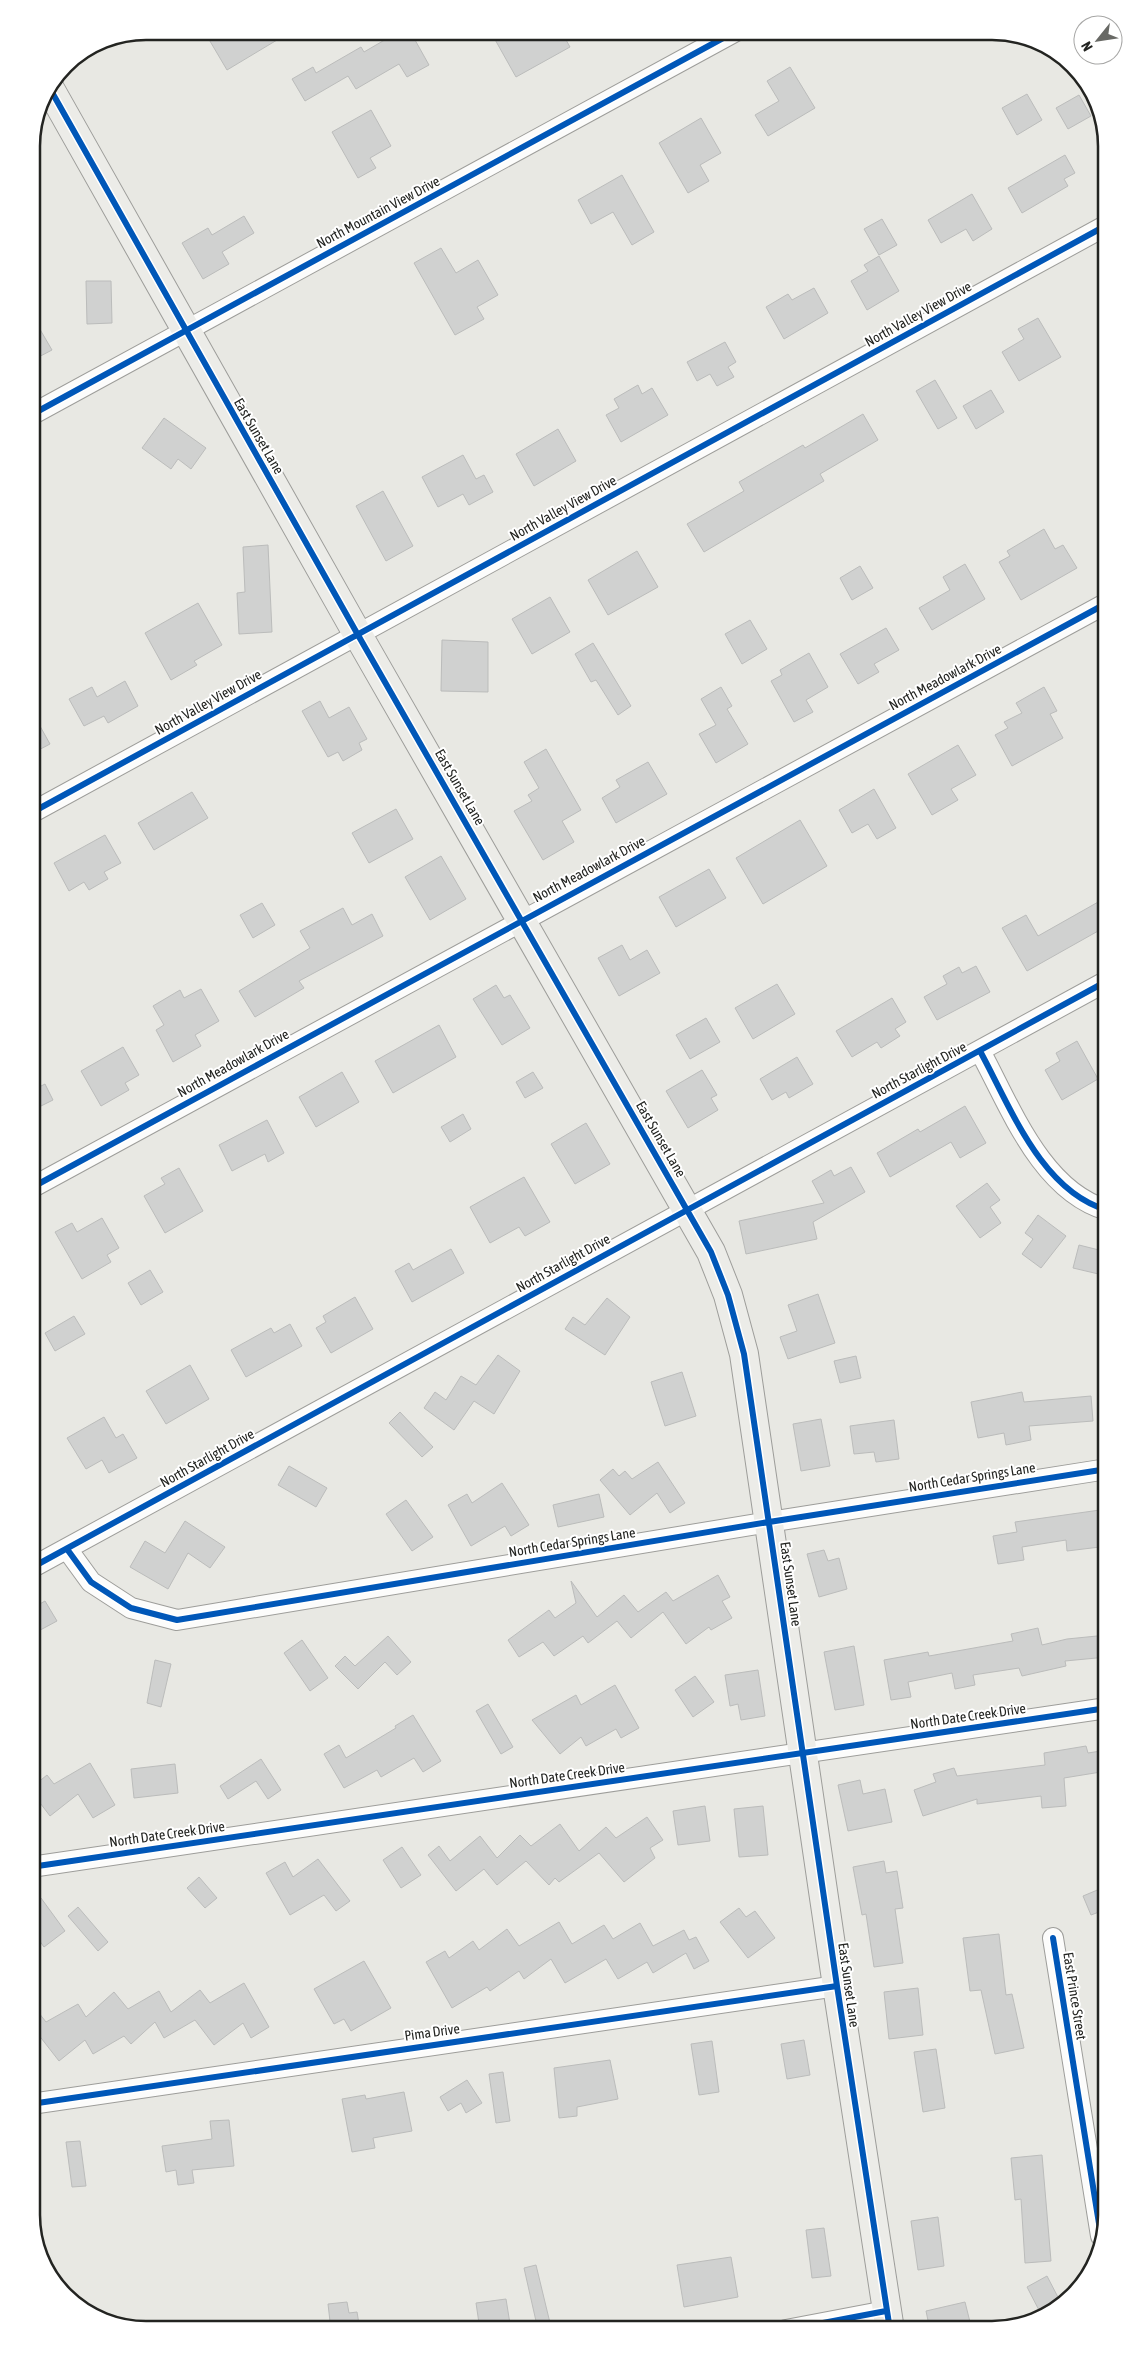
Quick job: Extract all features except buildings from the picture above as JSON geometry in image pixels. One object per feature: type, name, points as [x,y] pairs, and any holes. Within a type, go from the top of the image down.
[{"type":"street","name":"North Mountain View Drive","points":[[40,411],[719,40]]},
{"type":"street","name":"East Sunset Lane","points":[[53,95],[358,635],[712,1252],[722,1278],[744,1354],[888,2320]]},
{"type":"street","name":"North Valley View Drive","points":[[40,808],[1098,230]]},
{"type":"street","name":"North Meadowlark Drive","points":[[40,1183],[1098,608]]},
{"type":"street","name":"North Starlight Drive","points":[[40,1563],[1098,986]]},
{"type":"street","points":[[980,1051],[1035,1153],[1060,1182],[1098,1208]]},
{"type":"street","name":"North Cedar Springs Lane","points":[[67,1548],[91,1582],[131,1608],[177,1620],[769,1522],[1098,1470]]},
{"type":"street","name":"North Date Creek Drive","points":[[40,1866],[1098,1709]]},
{"type":"street","name":"East Prince Street","points":[[1053,1938],[1098,2221]]},
{"type":"street","name":"Pima Drive","points":[[40,2103],[837,1986]]},
{"type":"cycle path","points":[[40,410],[719,40]]},
{"type":"cycle path","points":[[53,95],[358,635],[711,1252],[728,1295],[744,1354],[889,2321]]},
{"type":"cycle path","points":[[40,808],[1098,230]]},
{"type":"cycle path","points":[[40,1183],[1098,608]]},
{"type":"cycle path","points":[[40,1563],[1098,986]]},
{"type":"cycle path","points":[[980,1051],[1016,1120],[1046,1166],[1064,1185],[1084,1200],[1098,1206]]},
{"type":"cycle path","points":[[67,1549],[91,1582],[131,1608],[177,1620],[769,1522],[1098,1470]]},
{"type":"cycle path","points":[[40,1866],[1098,1709]]},
{"type":"cycle path","points":[[1053,1938],[1098,2217]]},
{"type":"cycle path","points":[[40,2103],[837,1986]]},
{"type":"cycle path","points":[[833,2321],[886,2311]]}]
